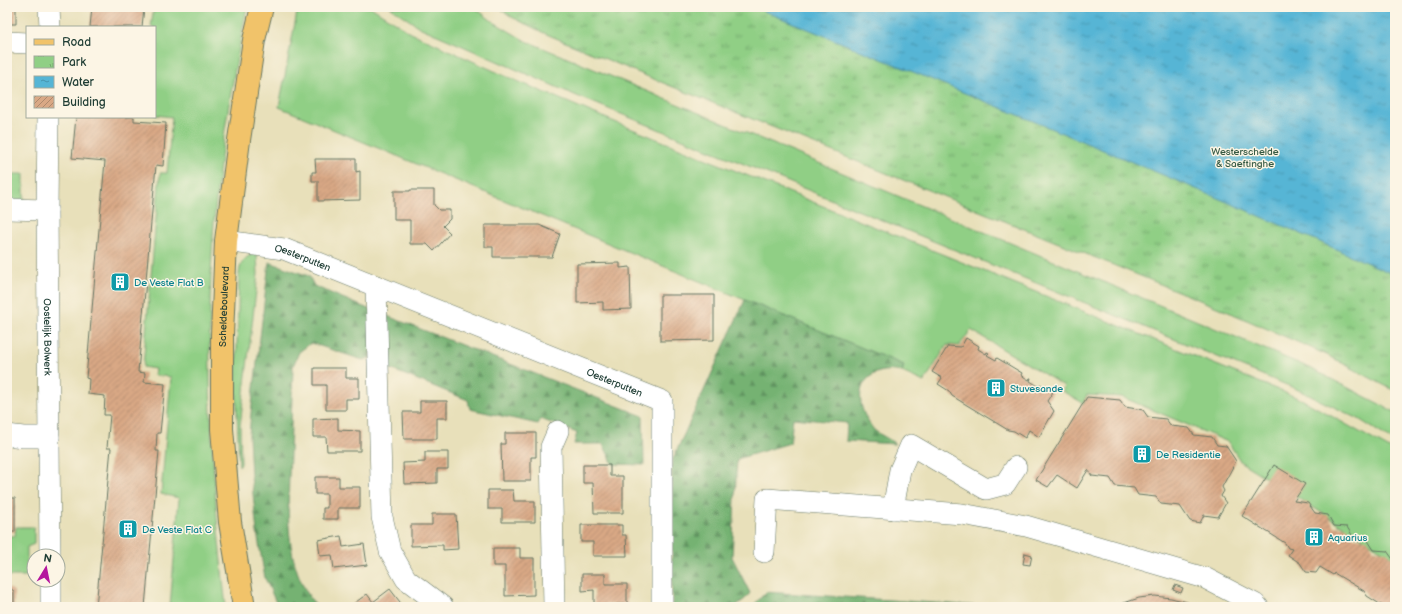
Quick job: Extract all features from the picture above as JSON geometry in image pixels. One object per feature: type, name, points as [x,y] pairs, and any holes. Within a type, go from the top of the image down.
[{"type":"main road","name":"Scheldeboulevard","points":[[244,607],[230,522],[222,429],[222,335],[226,241],[254,40],[262,7]]},
{"type":"street","points":[[50,7],[50,26]]},
{"type":"street","points":[[7,42],[26,43]]},
{"type":"street","name":"Oostelijk Bolwerk","points":[[48,118],[47,210],[50,548]]},
{"type":"street","points":[[7,209],[47,210]]},
{"type":"street","name":"Oesterputten","points":[[226,241],[284,249],[662,401],[662,607]]},
{"type":"street","points":[[376,286],[382,517],[390,551],[406,579],[443,607]]},
{"type":"street","points":[[554,607],[551,446],[558,431]]},
{"type":"street","points":[[7,435],[23,437],[49,437]]},
{"type":"street","points":[[893,509],[900,470],[911,445],[986,489],[1005,484],[1016,466]]},
{"type":"street","points":[[764,552],[767,499],[962,514],[1026,526],[1205,578],[1258,607]]},
{"type":"street","points":[[51,588],[51,607]]},
{"type":"green space","points":[[154,7],[247,7],[235,68],[217,191],[210,297],[210,386],[214,474],[226,607],[170,607],[179,498],[161,494],[171,377],[154,375],[155,369],[143,367],[160,173],[167,173],[172,117],[156,115],[156,26],[151,26]]},
{"type":"green space","points":[[298,7],[371,7],[411,33],[503,75],[605,118],[1303,400],[1395,452],[1395,559],[1241,462],[1228,442],[1122,397],[1087,395],[1083,403],[1062,391],[1064,386],[971,330],[959,346],[947,345],[924,382],[902,372],[904,365],[279,107]]},
{"type":"green space","points":[[390,7],[474,7],[492,21],[524,40],[1310,368],[1395,412],[1395,442],[1357,418],[1294,388],[577,96],[419,27]]},
{"type":"green space","name":"Westerschelde & Saeftinghe","points":[[498,7],[1395,7],[1395,391],[1327,355],[1217,307],[651,78],[544,33],[512,17]]},
{"type":"green space","points":[[7,174],[24,174],[24,202],[7,202]]},
{"type":"green space","points":[[257,254],[258,274],[240,426],[241,464],[239,466],[236,383],[239,274],[240,267],[243,262],[247,257]]},
{"type":"green space","points":[[269,262],[309,276],[314,286],[373,311],[370,358],[363,360],[311,343],[299,352],[293,366],[288,514],[293,554],[298,573],[306,591],[317,607],[278,607],[265,578],[257,532],[251,475],[249,435]]},
{"type":"green space","points":[[745,300],[904,365],[902,372],[883,371],[874,374],[863,385],[861,392],[862,407],[869,423],[874,430],[895,444],[846,441],[847,423],[793,418],[790,443],[737,459],[732,557],[750,593],[745,599],[734,607],[672,607],[672,461]]},
{"type":"green space","points":[[382,314],[643,416],[644,465],[613,464],[603,444],[574,444],[577,433],[541,419],[538,424],[470,409],[468,400],[383,366]]},
{"type":"green space","points":[[16,527],[34,527],[34,544],[26,548],[26,576],[7,576],[7,536],[15,536]]},
{"type":"green space","points":[[766,592],[997,607],[752,607]]},
{"type":"water","points":[[754,7],[1395,7],[1395,275],[1156,172]]},
{"type":"building","points":[[7,7],[16,7],[16,24],[7,24]]},
{"type":"building","points":[[92,7],[144,7],[142,26],[90,26]]},
{"type":"building","points":[[76,118],[134,118],[134,121],[166,123],[163,166],[156,165],[138,372],[145,373],[144,382],[165,384],[160,433],[157,433],[156,451],[159,451],[145,607],[96,607],[111,448],[107,448],[110,415],[104,415],[105,396],[88,394],[89,379],[86,378],[105,161],[72,158]]},
{"type":"building","points":[[315,159],[356,159],[356,172],[360,171],[360,200],[318,201],[318,181],[312,181],[312,172],[316,172]]},
{"type":"building","points":[[434,190],[434,205],[439,210],[450,210],[450,219],[443,226],[450,233],[434,251],[427,244],[410,244],[410,220],[394,220],[394,191]]},
{"type":"building","points":[[485,225],[539,225],[560,234],[552,257],[493,257],[493,247],[485,247]]},
{"type":"building","points":[[620,263],[620,268],[630,267],[631,309],[603,310],[603,302],[577,303],[577,264]]},
{"type":"building","points":[[660,295],[714,295],[714,340],[660,341]]},
{"type":"building","name":"Stuvesande","points":[[966,338],[979,346],[978,349],[986,354],[987,352],[989,353],[987,355],[996,360],[997,358],[1022,373],[1021,375],[1029,380],[1031,378],[1030,381],[1038,386],[1040,384],[1053,392],[1047,401],[1054,411],[1039,437],[1029,430],[1025,438],[1014,431],[1008,430],[952,396],[949,391],[938,384],[942,378],[932,372],[948,346],[961,347]]},
{"type":"building","points":[[314,368],[346,368],[346,378],[359,378],[359,399],[346,399],[346,410],[326,410],[326,385],[314,385]]},
{"type":"building","name":"De Residentie","points":[[1087,397],[1120,400],[1125,407],[1143,410],[1148,417],[1166,419],[1171,426],[1189,428],[1194,435],[1212,437],[1217,445],[1226,446],[1236,461],[1222,487],[1224,491],[1221,496],[1226,503],[1218,517],[1204,515],[1200,523],[1190,521],[1180,506],[1161,504],[1156,497],[1138,495],[1134,488],[1115,486],[1110,478],[1092,476],[1088,470],[1077,488],[1057,475],[1048,487],[1036,480]]},
{"type":"building","points":[[420,401],[447,401],[447,418],[437,418],[437,439],[404,439],[403,412],[420,412]]},
{"type":"building","points":[[338,418],[338,430],[360,431],[360,451],[327,451],[326,437],[313,437],[313,419]]},
{"type":"building","points":[[505,433],[536,433],[536,457],[531,457],[531,481],[502,481],[501,444],[505,444]]},
{"type":"building","points":[[425,452],[448,452],[448,469],[437,469],[437,483],[404,484],[403,463],[425,462]]},
{"type":"building","points":[[583,465],[610,465],[610,476],[623,476],[623,513],[594,513],[593,483],[583,483]]},
{"type":"building","name":"Aquarius","points":[[1274,465],[1305,484],[1294,501],[1308,503],[1315,513],[1328,515],[1334,526],[1347,527],[1354,538],[1367,539],[1374,550],[1387,551],[1395,562],[1395,607],[1382,607],[1383,606],[1367,596],[1364,591],[1334,573],[1333,575],[1320,567],[1316,573],[1306,572],[1300,563],[1288,555],[1292,549],[1288,548],[1285,543],[1242,516]]},
{"type":"building","points":[[315,477],[339,477],[339,487],[360,487],[360,508],[338,508],[338,519],[323,519],[323,508],[327,508],[327,494],[315,494]]},
{"type":"building","points":[[7,490],[10,490],[10,498],[15,498],[15,532],[7,532]]},
{"type":"building","points":[[488,490],[513,490],[514,501],[535,501],[535,522],[502,522],[502,509],[488,509]]},
{"type":"building","points":[[432,514],[456,514],[458,549],[443,550],[443,545],[411,546],[411,525],[432,525]]},
{"type":"building","points":[[581,525],[622,525],[622,535],[626,535],[627,556],[593,556],[593,542],[581,542]]},
{"type":"building","points":[[341,536],[343,547],[364,544],[367,565],[334,569],[332,555],[320,556],[318,540]]},
{"type":"building","points":[[493,548],[520,548],[520,558],[534,558],[534,595],[505,596],[505,566],[493,566]]},
{"type":"building","points":[[1025,553],[1032,555],[1030,565],[1023,564]]},
{"type":"building","points":[[582,574],[605,574],[605,584],[627,584],[627,604],[594,605],[594,590],[582,591]]},
{"type":"building","points":[[1175,585],[1183,588],[1181,593],[1173,590]]},
{"type":"building","points":[[7,588],[14,591],[14,607],[7,607]]},
{"type":"building","points":[[390,589],[403,606],[349,607],[367,594],[373,602]]},
{"type":"building","points":[[1155,596],[1187,602],[1198,607],[1112,607],[1139,598]]},
{"type":"place","name":"De Veste Flat B","points":[[120,282]]},
{"type":"place","name":"Stuvesande","points":[[996,388]]},
{"type":"place","name":"De Residentie","points":[[1142,454]]},
{"type":"place","name":"De Veste Flat C","points":[[128,529]]},
{"type":"place","name":"Aquarius","points":[[1314,537]]}]
